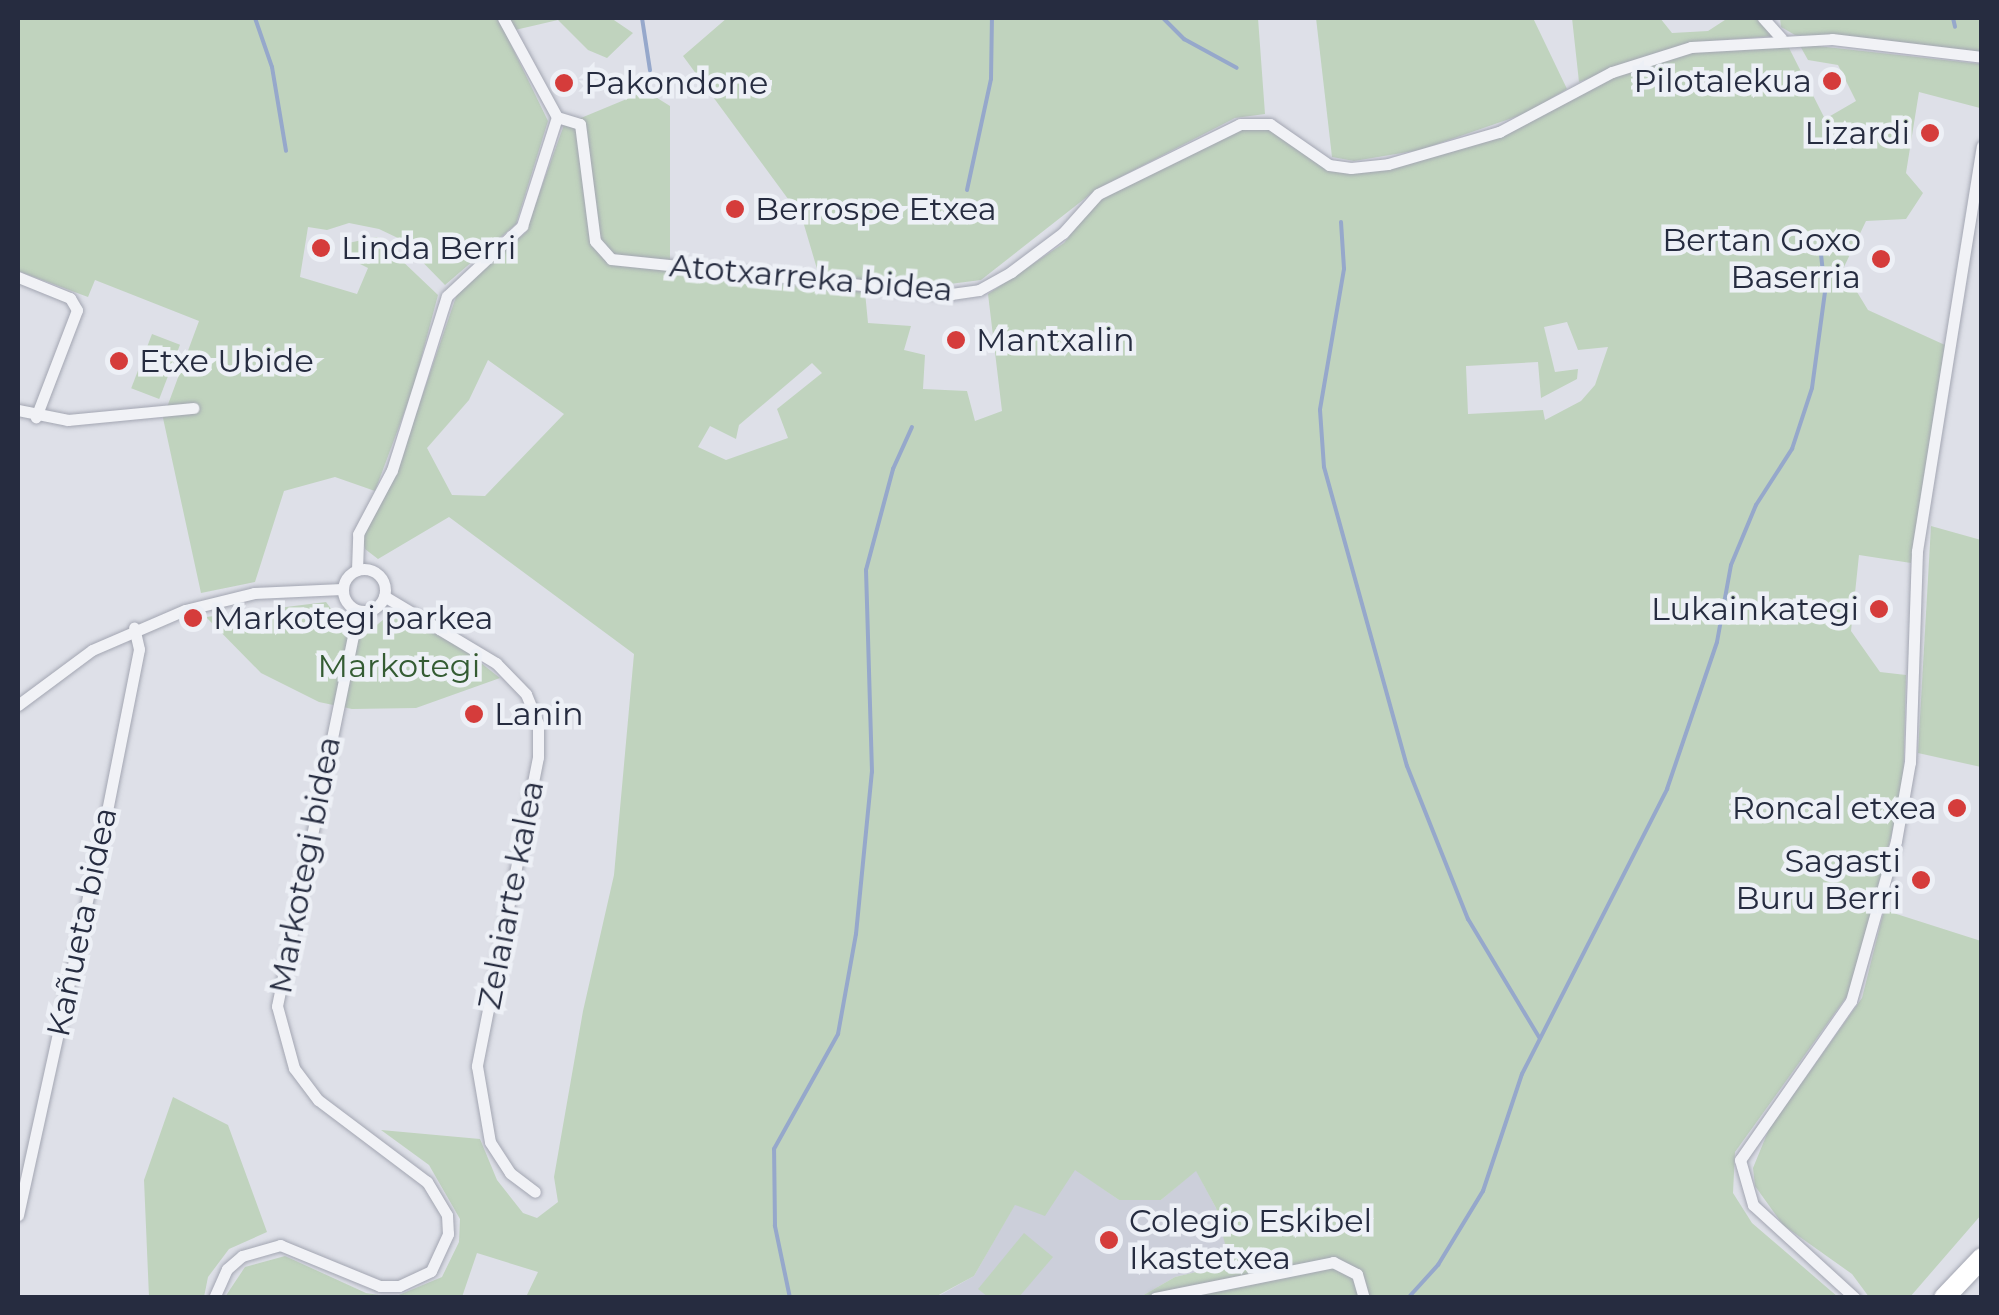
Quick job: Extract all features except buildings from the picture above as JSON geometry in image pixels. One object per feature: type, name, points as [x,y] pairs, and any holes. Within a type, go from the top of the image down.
[{"type":"highway","points":[[1944,1298],[1982,1258]]},
{"type":"street","points":[[18,705],[134,628],[254,593],[342,588],[357,570],[358,534],[392,470],[447,296],[522,226],[557,117],[503,18]]},
{"type":"street","points":[[1762,18],[1781,38]]},
{"type":"street","name":"Atotxarreka bidea","points":[[557,117],[580,124],[596,241],[611,258],[951,294],[979,290],[1011,272],[1063,233],[1098,194],[1240,124],[1270,124],[1329,164],[1388,164],[1498,132],[1612,72],[1691,48],[1781,38],[1977,57]]},
{"type":"street","points":[[1855,1298],[1841,1280],[1753,1205],[1740,1160],[1751,1136],[1851,1001],[1896,841],[1910,762],[1918,551],[1982,146]]},
{"type":"street","points":[[18,277],[70,298],[77,310],[36,417]]},
{"type":"street","points":[[18,410],[36,417],[99,419],[192,408]]},
{"type":"street","points":[[342,588],[358,611],[371,610],[384,596],[376,573],[357,570]]},
{"type":"street","name":"Zelaiarte kalea","points":[[384,596],[496,663],[526,694],[538,724],[538,757],[477,1066],[490,1142],[510,1173],[535,1192]]},
{"type":"street","name":"Markotegi bidea","points":[[214,1298],[227,1268],[242,1256],[280,1244],[380,1286],[399,1286],[430,1270],[448,1234],[448,1215],[427,1182],[318,1100],[294,1068],[277,1006],[358,611]]},
{"type":"street","name":"Kañueta bidea","points":[[18,1215],[106,816],[139,648],[134,628]]},
{"type":"street","points":[[1155,1298],[1333,1262],[1358,1274],[1364,1298]]},
{"type":"shaded area","name":"Colegio Eskibel Ikastetxea","points":[[1075,1169],[1119,1200],[1161,1200],[1196,1170],[1216,1208],[1231,1264],[1175,1277],[1140,1297],[935,1298],[974,1276],[1015,1204]]},
{"type":"green space","points":[[18,18],[498,18],[548,121],[516,224],[445,285],[400,239],[379,229],[349,223],[327,230],[308,227],[300,277],[357,294],[368,268],[344,256],[348,243],[377,237],[438,295],[413,389],[375,491],[335,477],[284,491],[255,582],[201,593],[163,418],[199,321],[95,280],[88,297],[18,271]]},
{"type":"green space","points":[[509,18],[611,18],[633,33],[607,58],[588,50],[558,20],[515,30]]},
{"type":"green space","points":[[727,18],[1258,18],[1265,114],[1235,118],[1097,189],[981,280],[942,285],[820,279],[802,218],[683,56]]},
{"type":"green space","points":[[1316,18],[1533,18],[1567,89],[1527,113],[1420,150],[1354,161],[1332,157]]},
{"type":"green space","points":[[1572,18],[1660,18],[1672,33],[1708,31],[1728,18],[1758,18],[1773,36],[1688,43],[1579,82]]},
{"type":"green space","points":[[1780,18],[1981,18],[1981,52],[1795,35],[1781,27]]},
{"type":"green space","points":[[1787,44],[1825,119],[1856,101],[1838,65],[1808,60],[1799,44],[1981,64],[1980,108],[1919,92],[1906,173],[1923,193],[1906,219],[1866,221],[1843,269],[1868,310],[1945,345],[1911,563],[1859,555],[1851,631],[1880,672],[1906,675],[1903,791],[1850,992],[1735,1152],[1733,1193],[1752,1223],[1838,1297],[1140,1297],[1175,1277],[1230,1264],[1216,1208],[1196,1171],[1161,1200],[1119,1200],[1075,1170],[1045,1216],[1015,1205],[974,1276],[935,1297],[526,1297],[538,1272],[477,1253],[462,1297],[394,1297],[442,1277],[459,1242],[460,1219],[429,1165],[381,1130],[480,1139],[497,1180],[523,1213],[537,1218],[558,1202],[554,1177],[583,1011],[614,875],[634,654],[449,517],[378,559],[365,549],[362,535],[399,464],[459,288],[525,233],[564,125],[646,91],[670,106],[670,273],[865,292],[868,323],[911,326],[904,350],[925,355],[923,389],[967,391],[975,421],[1002,411],[988,294],[1064,243],[1098,200],[1238,129],[1269,128],[1322,165],[1354,171],[1507,131],[1614,75],[1689,53]],"holes":[[[1567,322],[1578,350],[1608,347],[1595,385],[1581,401],[1545,420],[1543,410],[1468,414],[1466,366],[1538,362],[1541,398],[1577,379],[1578,369],[1555,372],[1544,327]],[[488,360],[564,414],[485,496],[452,495],[427,448],[469,400]],[[812,363],[822,373],[777,409],[788,438],[726,460],[698,447],[710,426],[736,439],[739,425]]]},
{"type":"green space","points":[[152,334],[180,345],[159,399],[131,388]]},
{"type":"green space","points":[[1931,526],[1981,540],[1981,767],[1918,753]]},
{"type":"green space","name":"Markotegi","points":[[326,602],[346,629],[367,633],[389,615],[401,615],[462,648],[500,678],[416,708],[352,709],[319,702],[261,673],[206,617]]},
{"type":"green space","points":[[1884,910],[1981,941],[1981,1215],[1910,1297],[1869,1297],[1852,1274],[1783,1225],[1755,1186],[1753,1168],[1769,1129],[1862,998]]},
{"type":"green space","points":[[173,1097],[228,1125],[267,1232],[229,1249],[208,1277],[204,1297],[149,1297],[144,1180]]},
{"type":"green space","points":[[1024,1233],[1053,1257],[1019,1297],[988,1297],[978,1289]]},
{"type":"green space","points":[[285,1256],[366,1293],[392,1297],[225,1297],[245,1267]]},
{"type":"waterway","points":[[255,18],[272,67],[286,151]]},
{"type":"waterway","points":[[642,18],[650,70]]},
{"type":"waterway","points":[[967,190],[991,79],[992,18]]},
{"type":"waterway","points":[[1163,18],[1184,39],[1237,68]]},
{"type":"waterway","points":[[1953,18],[1955,27]]},
{"type":"waterway","points":[[1341,222],[1344,269],[1320,410],[1324,467],[1407,766],[1468,919],[1539,1037]]},
{"type":"waterway","points":[[1408,1298],[1438,1265],[1483,1191],[1522,1074],[1667,789],[1717,642],[1731,565],[1756,505],[1792,449],[1812,388],[1825,292],[1821,255]]},
{"type":"waterway","points":[[790,1298],[775,1226],[774,1149],[838,1034],[856,934],[872,772],[866,570],[893,469],[912,427]]},
{"type":"place","name":"Pilotalekua","points":[[1832,81]]},
{"type":"place","name":"Pakondone","points":[[564,83]]},
{"type":"place","name":"Lizardi","points":[[1930,133]]},
{"type":"place","name":"Berrospe Etxea","points":[[735,209]]},
{"type":"place","name":"Linda Berri","points":[[321,248]]},
{"type":"place","name":"Bertan Goxo Baserria","points":[[1881,259]]},
{"type":"place","name":"Mantxalin","points":[[956,340]]},
{"type":"place","name":"Etxe Ubide","points":[[119,361]]},
{"type":"place","name":"Lukainkategi","points":[[1879,609]]},
{"type":"place","name":"Markotegi parkea","points":[[193,618]]},
{"type":"place","name":"Lanin","points":[[474,714]]},
{"type":"place","name":"Roncal etxea","points":[[1957,808]]},
{"type":"place","name":"Sagasti Buru Berri","points":[[1921,880]]},
{"type":"place","name":"Colegio Eskibel Ikastetxea","points":[[1109,1240]]}]
